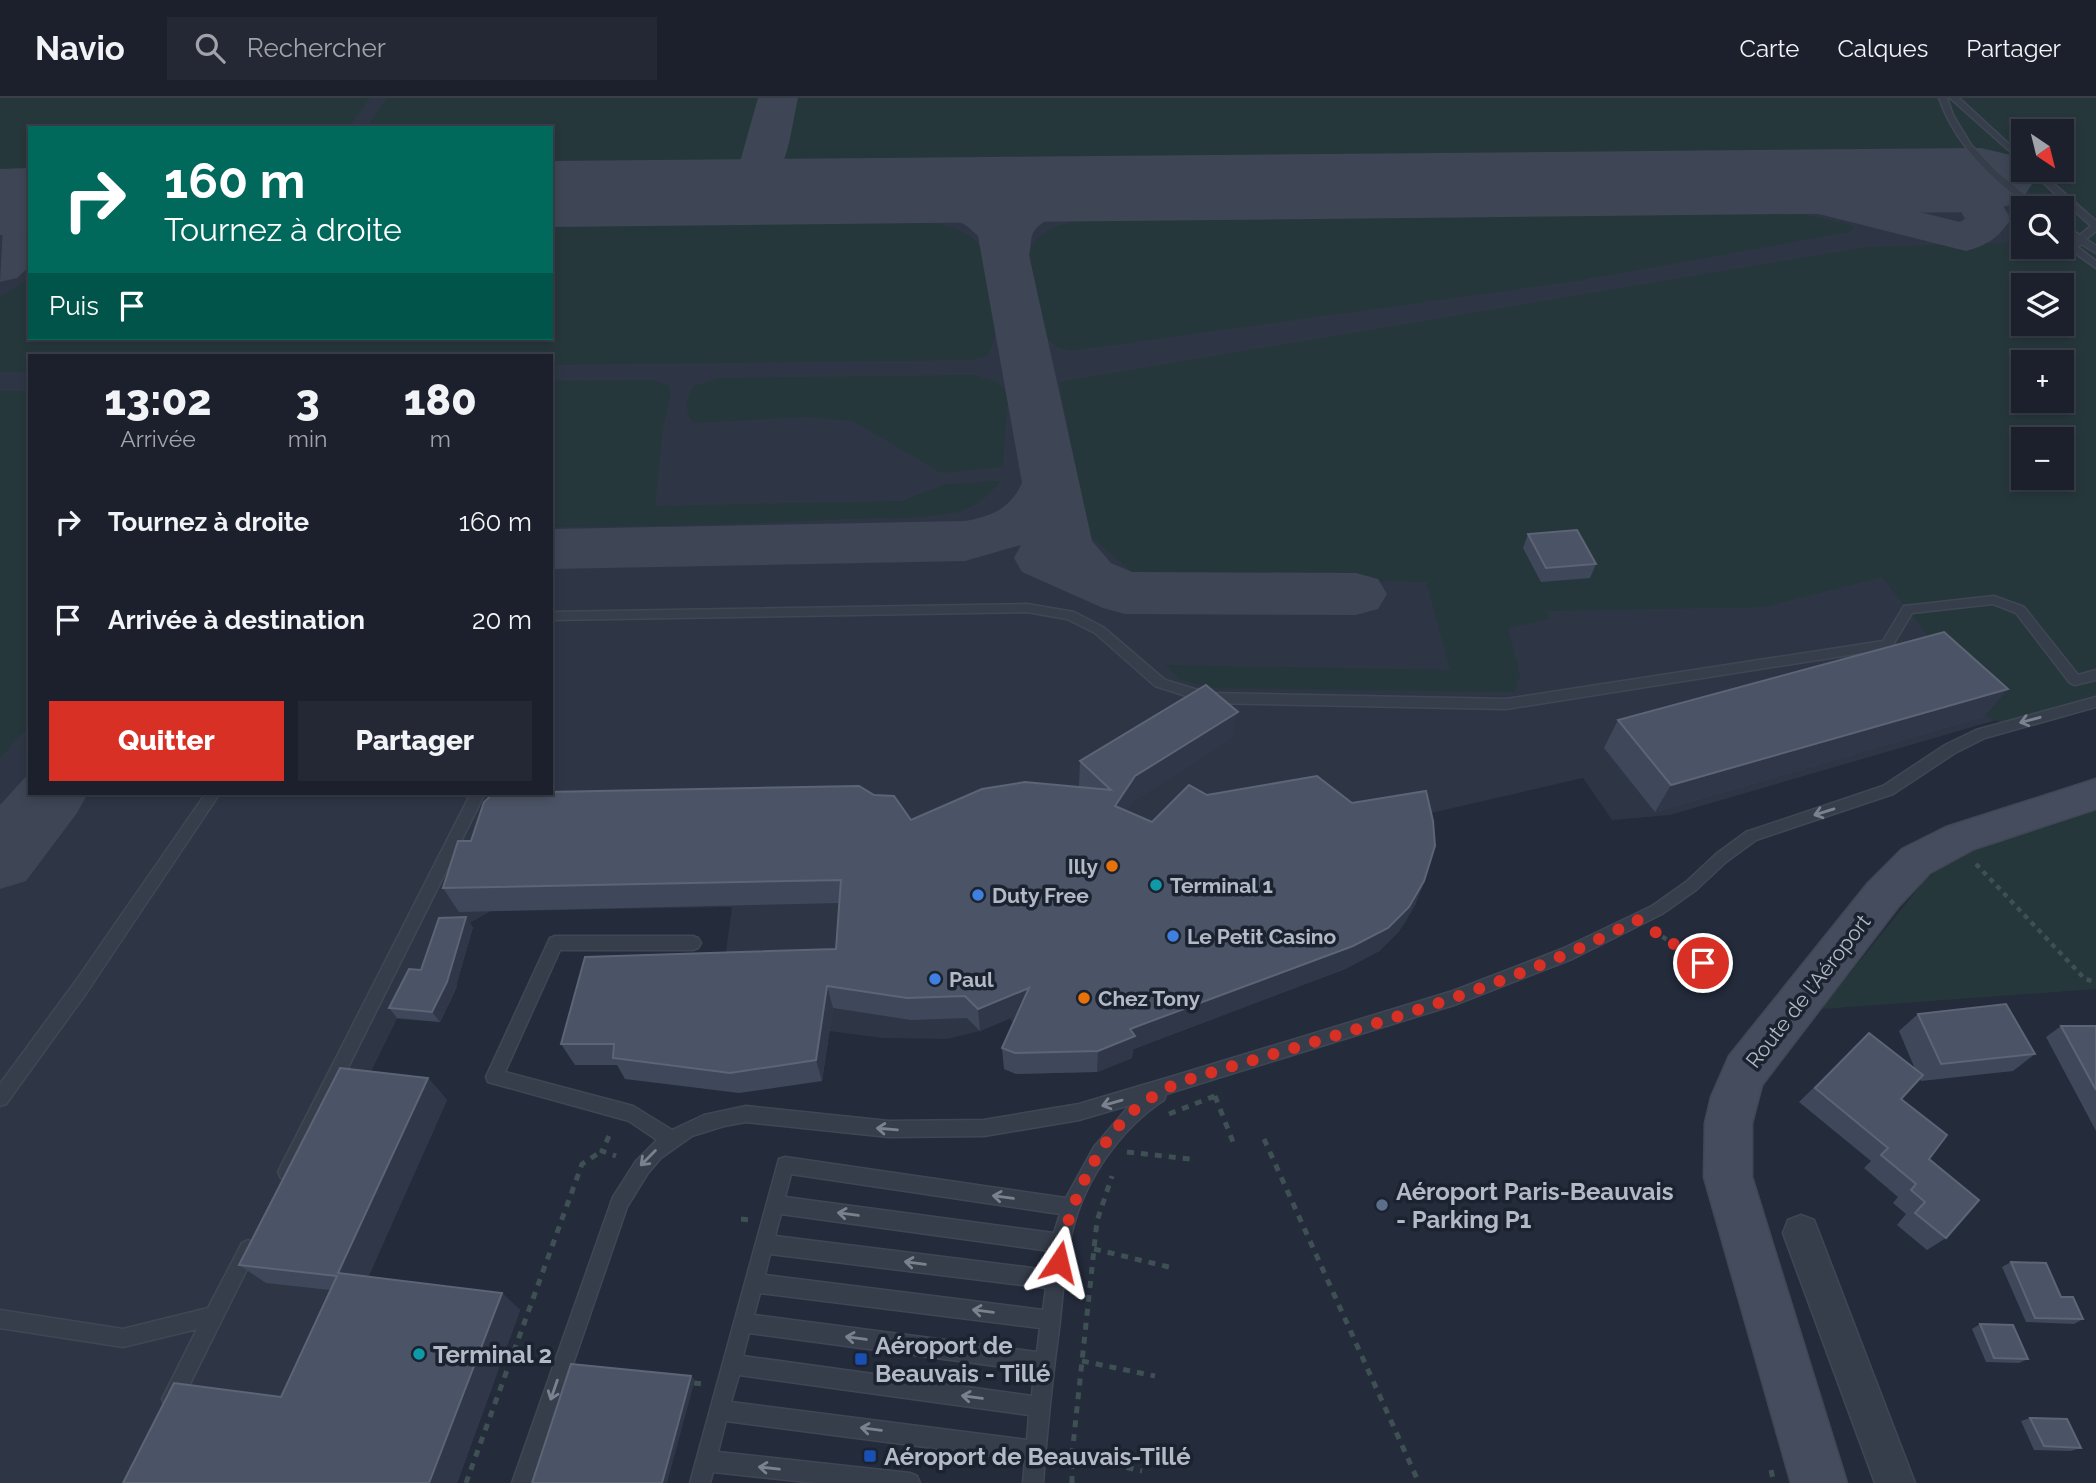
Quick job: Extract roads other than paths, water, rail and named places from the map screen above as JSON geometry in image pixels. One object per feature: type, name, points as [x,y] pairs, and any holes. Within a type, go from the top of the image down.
[{"type":"street","name":"Route de l'Aéroport","points":[[1819,1483],[1728,1177],[1725,1138],[1727,1120],[1739,1083],[1755,1058],[1883,895],[1916,861],[1961,838],[2096,794]]},
{"type":"street","points":[[1801,1233],[1895,1483]]},
{"type":"lane","points":[[1943,98],[1947,114],[1974,154],[2001,182],[2020,196]]},
{"type":"lane","points":[[1954,98],[2011,149]]},
{"type":"lane","points":[[2046,182],[2096,226],[2072,247],[2096,265]]},
{"type":"lane","points":[[2074,236],[2096,250]]},
{"type":"lane","points":[[553,616],[1027,608],[1070,615],[1099,630],[1160,683],[1208,698],[1506,704],[1887,645],[1908,609],[1994,600],[2020,611],[2075,680],[2096,675]]},
{"type":"lane","points":[[522,1483],[619,1203],[640,1166],[671,1139],[709,1121],[746,1114],[889,1129],[948,1131],[984,1128],[1079,1112],[1177,1083],[1454,998],[1567,954],[1637,920],[1684,892],[1721,858],[1751,836],[1888,790],[1950,748],[1981,734],[2096,702]]},
{"type":"lane","points":[[0,1098],[81,987],[212,795]]},
{"type":"lane","points":[[277,1191],[477,795]]},
{"type":"lane","points":[[671,1139],[633,1114],[494,1077],[555,943],[693,943]]},
{"type":"lane","points":[[1033,1483],[1039,1407],[1061,1243],[1071,1208],[1114,1132],[1131,1113],[1177,1083]]},
{"type":"lane","points":[[700,1483],[785,1165],[1071,1208]]},
{"type":"lane","points":[[775,1204],[1061,1243]]},
{"type":"lane","points":[[166,1411],[258,1229]]},
{"type":"lane","points":[[764,1244],[1056,1280]]},
{"type":"lane","points":[[754,1283],[1051,1320]]},
{"type":"lane","points":[[0,1320],[123,1338],[214,1316]]},
{"type":"lane","points":[[743,1323],[1045,1363]]},
{"type":"lane","points":[[732,1364],[1039,1407]]},
{"type":"lane","points":[[719,1410],[1036,1451]]},
{"type":"lane","points":[[706,1461],[910,1483]]},
{"type":"place","name":"Illy","points":[[1112,866]]},
{"type":"place","name":"Terminal 1","points":[[1156,885]]},
{"type":"place","name":"Duty Free","points":[[978,895]]},
{"type":"place","name":"Le Petit Casino","points":[[1173,936]]},
{"type":"place","name":"Paul","points":[[935,979]]},
{"type":"place","name":"Chez Tony","points":[[1084,998]]},
{"type":"place","name":"Aéroport Paris-Beauvais - Parking P1","points":[[1382,1205]]},
{"type":"place","name":"Terminal 2","points":[[419,1354]]},
{"type":"place","name":"Aéroport de Beauvais - Tillé","points":[[861,1359]]},
{"type":"place","name":"Aéroport de Beauvais-Tillé","points":[[870,1456]]}]
